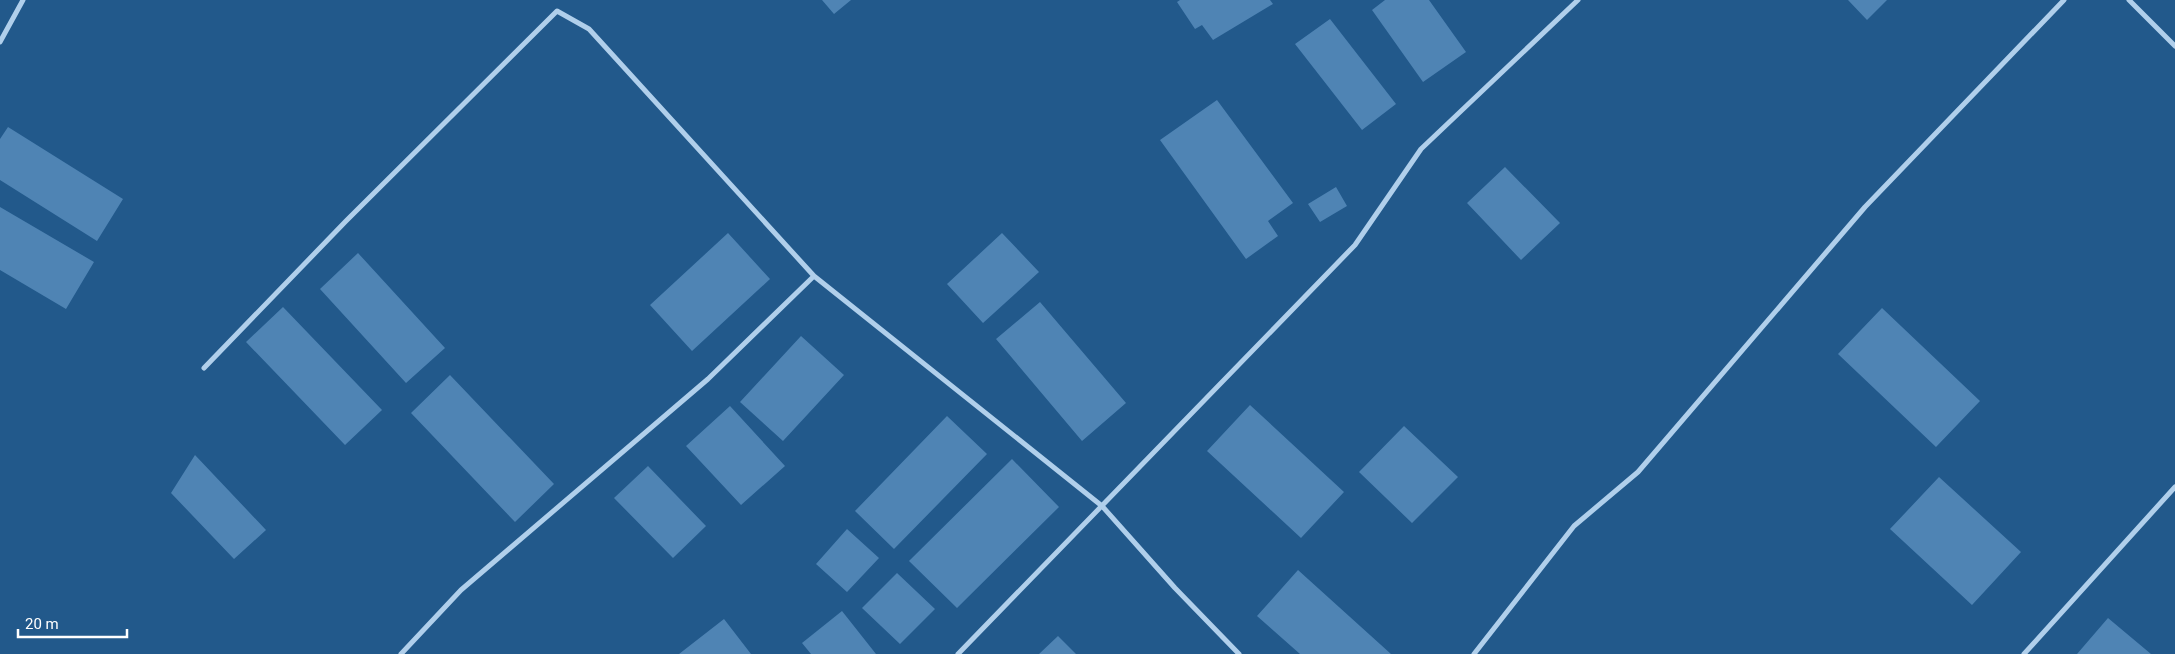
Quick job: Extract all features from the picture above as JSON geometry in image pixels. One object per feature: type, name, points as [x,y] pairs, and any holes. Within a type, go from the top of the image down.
[{"type":"street","points":[[0,42],[23,0]]},
{"type":"street","points":[[958,654],[1355,246],[1421,149],[1578,0]]},
{"type":"street","points":[[1474,654],[1574,526],[1638,472],[1865,207],[2064,0]]},
{"type":"street","points":[[2129,0],[2175,46]]},
{"type":"street","points":[[204,368],[346,221],[557,11],[588,29],[814,276],[1102,506],[1175,588],[1240,654]]},
{"type":"street","points":[[401,654],[461,590],[708,379],[814,276]]},
{"type":"street","points":[[2024,654],[2175,487]]},
{"type":"building","points":[[822,0],[851,0],[834,14]]},
{"type":"building","points":[[1180,0],[1270,0],[1273,4],[1213,40],[1202,25],[1195,29],[1177,2]]},
{"type":"building","points":[[1385,0],[1429,0],[1466,52],[1423,82],[1372,10]]},
{"type":"building","points":[[1848,0],[1887,0],[1867,20]]},
{"type":"building","points":[[1330,19],[1396,104],[1362,130],[1295,44]]},
{"type":"building","points":[[1217,100],[1293,203],[1268,221],[1278,236],[1246,259],[1160,140]]},
{"type":"building","points":[[8,127],[123,199],[97,241],[0,180],[0,139]]},
{"type":"building","points":[[1505,167],[1560,223],[1521,260],[1467,203]]},
{"type":"building","points":[[1336,187],[1347,206],[1320,222],[1308,204]]},
{"type":"building","points":[[0,207],[94,262],[66,309],[0,270]]},
{"type":"building","points":[[728,233],[770,279],[692,351],[650,305]]},
{"type":"building","points":[[1002,233],[1039,272],[983,323],[947,284]]},
{"type":"building","points":[[358,253],[445,348],[406,383],[320,289]]},
{"type":"building","points":[[1040,302],[1126,403],[1082,441],[996,339]]},
{"type":"building","points":[[283,307],[382,410],[345,445],[246,342]]},
{"type":"building","points":[[1882,308],[1980,401],[1936,447],[1838,354]]},
{"type":"building","points":[[801,336],[844,375],[783,441],[740,402]]},
{"type":"building","points":[[450,375],[554,484],[515,522],[411,413]]},
{"type":"building","points":[[1250,405],[1344,492],[1301,538],[1207,451]]},
{"type":"building","points":[[730,406],[785,466],[741,505],[686,446]]},
{"type":"building","points":[[947,416],[987,454],[894,549],[855,511]]},
{"type":"building","points":[[1404,426],[1458,477],[1412,523],[1359,472]]},
{"type":"building","points":[[195,455],[266,530],[234,559],[171,493]]},
{"type":"building","points":[[1012,459],[1059,507],[957,608],[909,561]]},
{"type":"building","points":[[648,466],[706,526],[673,558],[614,498]]},
{"type":"building","points":[[1939,477],[2021,552],[1972,605],[1890,529]]},
{"type":"building","points":[[847,529],[879,558],[847,592],[816,564]]},
{"type":"building","points":[[1298,570],[1391,654],[1300,654],[1257,616]]},
{"type":"building","points":[[897,573],[935,609],[900,644],[862,608]]},
{"type":"building","points":[[842,611],[876,654],[811,654],[802,643]]},
{"type":"building","points":[[2108,618],[2151,654],[2077,654]]},
{"type":"building","points":[[724,619],[751,654],[679,654]]},
{"type":"building","points":[[1058,636],[1076,654],[1039,654]]}]
